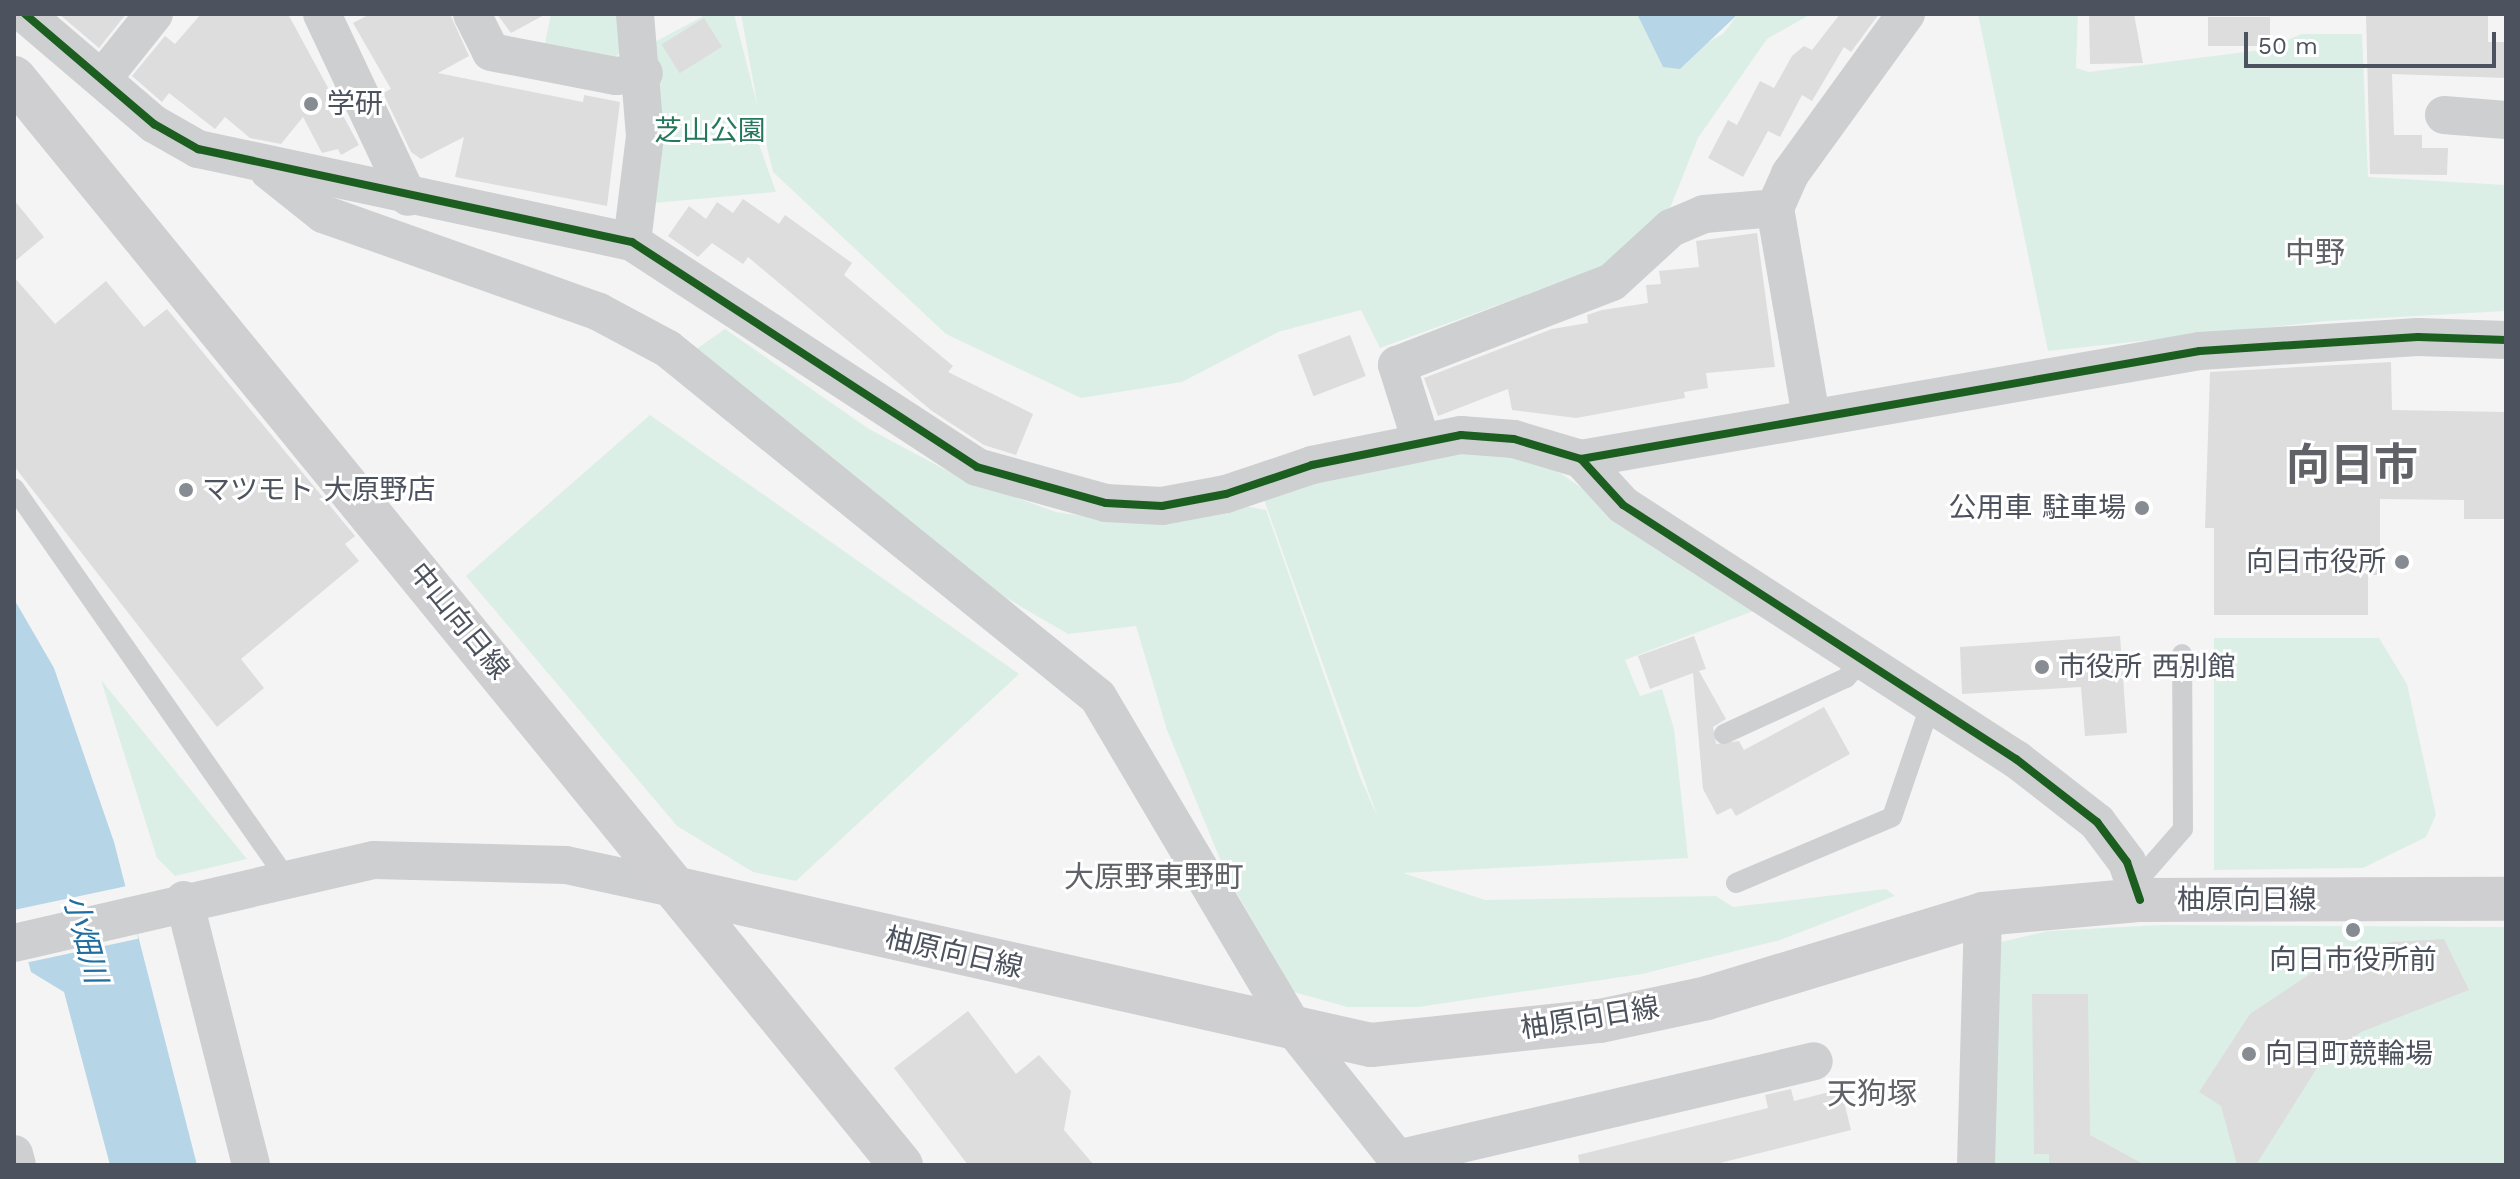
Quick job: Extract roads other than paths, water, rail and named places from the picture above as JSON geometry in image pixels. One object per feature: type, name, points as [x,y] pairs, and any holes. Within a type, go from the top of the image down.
[{"type":"main road","name":"中山向日線","points":[[14,78],[901,1165]]},
{"type":"main road","name":"柚原向日線","points":[[678,889],[1296,1032],[1371,1045],[1600,1021],[1707,998],[1983,914],[2138,892],[2506,899]]},
{"type":"street","points":[[25,14],[102,79],[198,149],[408,197],[632,242],[928,439],[977,467],[1065,496],[1162,506],[1421,441],[1514,439],[1581,459],[1811,416],[2200,351],[2418,337],[2506,340]]},
{"type":"street","points":[[102,79],[154,14]]},
{"type":"street","points":[[322,14],[408,197]]},
{"type":"street","points":[[472,14],[491,52],[616,76],[644,73]]},
{"type":"street","points":[[632,242],[641,213],[644,73],[635,14]]},
{"type":"street","points":[[1811,416],[1775,208],[1790,174],[1906,14]]},
{"type":"street","points":[[2444,115],[2506,120]]},
{"type":"street","points":[[261,164],[323,214],[599,312],[668,349],[1098,697],[1296,1032],[1400,1162],[1814,1061]]},
{"type":"street","points":[[1421,441],[1397,365],[1612,282],[1671,228],[1693,219],[1775,208]]},
{"type":"street","points":[[1581,459],[1623,505],[1931,703],[2097,822],[2138,892]]},
{"type":"street","points":[[14,943],[175,902],[374,860],[468,858],[566,865],[678,889]]},
{"type":"street","points":[[175,902],[251,1165]]},
{"type":"street","points":[[1976,1165],[1983,914]]},
{"type":"street","points":[[14,1154],[17,1165]]},
{"type":"lane","points":[[14,488],[287,880]]},
{"type":"lane","points":[[2138,892],[2183,829],[2182,654]]},
{"type":"lane","points":[[1724,734],[1846,678],[1863,659]]},
{"type":"lane","points":[[1736,883],[1892,817],[1931,703]]},
{"type":"water","points":[[1637,14],[1738,14],[1680,69],[1663,67]]},
{"type":"water","name":"小畑川","points":[[14,599],[54,668],[114,842],[197,1165],[110,1165],[64,992],[31,972],[14,909]]},
{"type":"place","name":"学研","points":[[311,104]]},
{"type":"place","name":"マツモト 大原野店","points":[[186,490]]},
{"type":"place","name":"公用車 駐車場","points":[[2142,508]]},
{"type":"place","name":"向日市役所","points":[[2402,562]]},
{"type":"place","name":"市役所 西別館","points":[[2042,667]]},
{"type":"place","name":"向日市役所前","points":[[2353,930]]},
{"type":"place","name":"向日町競輪場","points":[[2249,1054]]},
{"type":"district","name":"中野","points":[[2315,253]]},
{"type":"district","name":"向日市","points":[[2352,465]]},
{"type":"district","name":"大原野東野町","points":[[1154,877]]},
{"type":"district","name":"天狗塚","points":[[1872,1094]]},
{"type":"park label","name":"芝山公園","points":[[710,131]]}]
